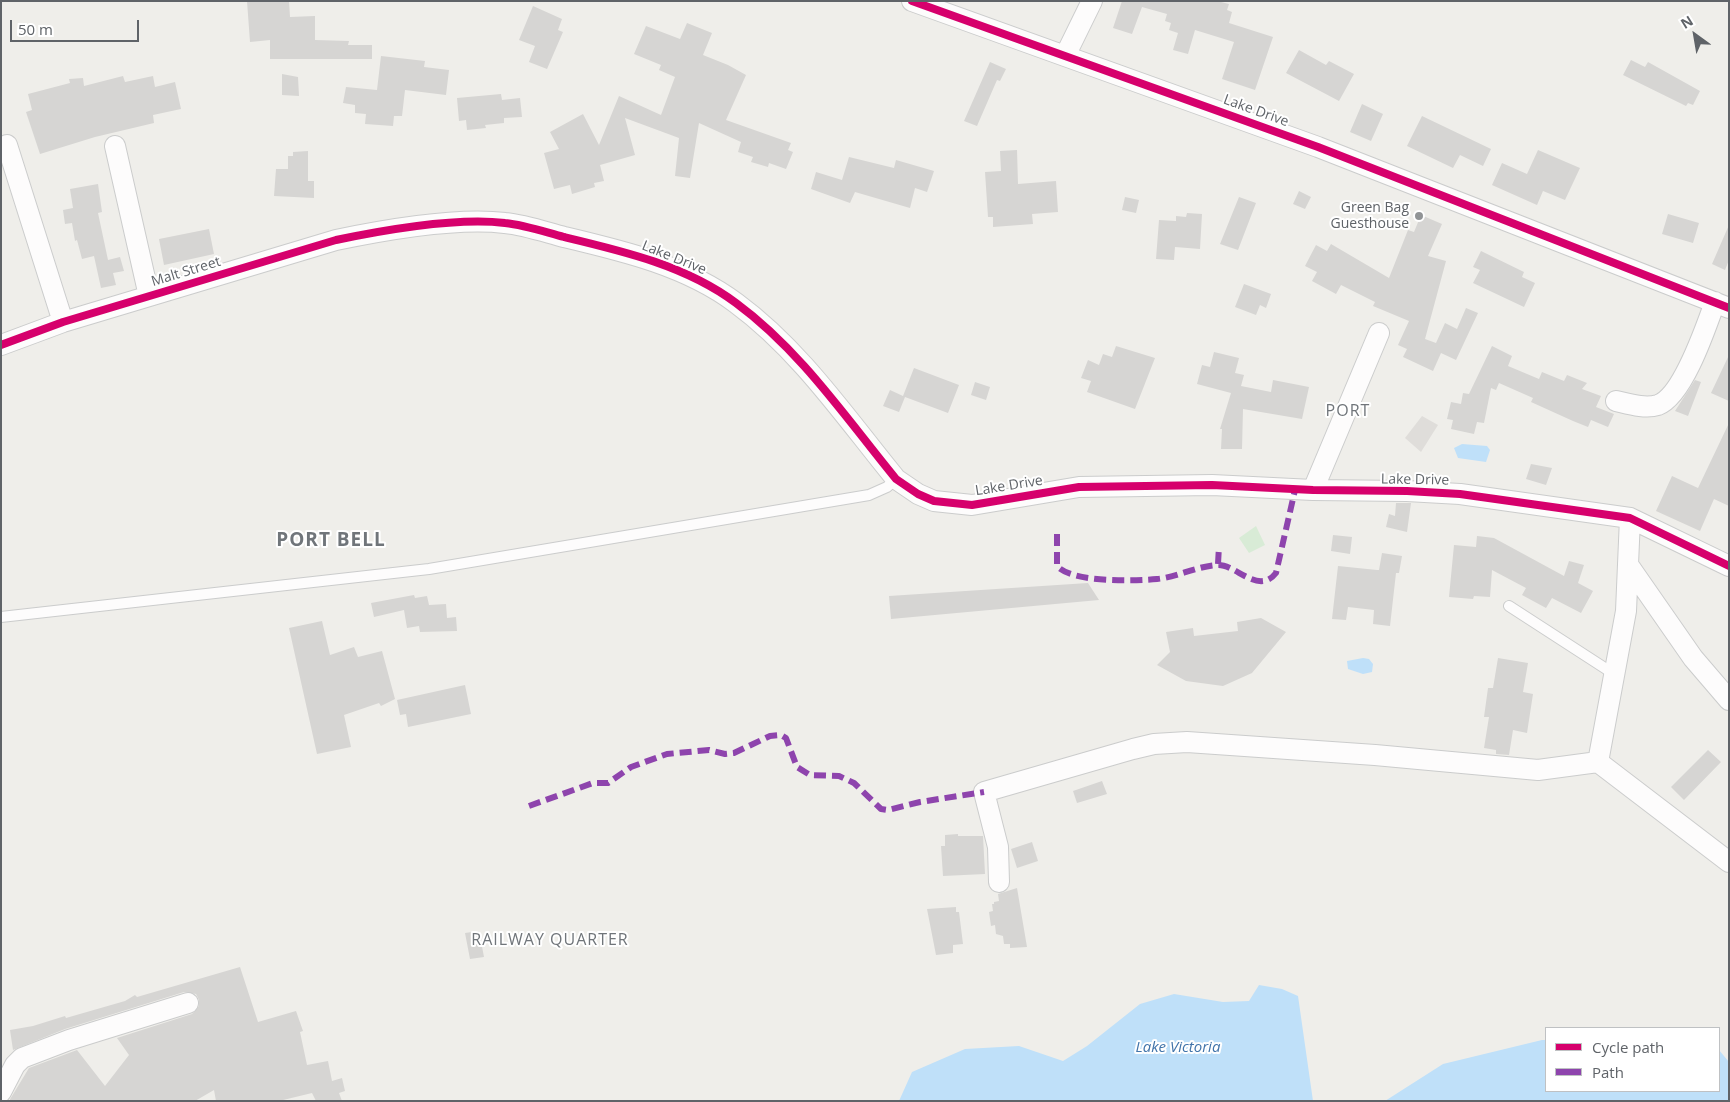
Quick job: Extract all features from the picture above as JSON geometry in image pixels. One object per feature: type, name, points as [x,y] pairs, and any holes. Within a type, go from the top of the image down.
[{"type":"street","name":"Lake Drive","points":[[912,1],[1318,147],[1722,305]]},
{"type":"street","points":[[1065,56],[1092,1]]},
{"type":"street","points":[[7,145],[63,322]]},
{"type":"street","points":[[115,146],[149,296]]},
{"type":"street","name":"Lake Drive","points":[[380,231],[453,223],[505,223],[635,255],[706,284],[736,303],[795,355],[896,479],[918,494],[934,501],[972,505],[1079,487],[1212,485],[1460,494],[1630,518],[1729,566]]},
{"type":"street","name":"Malt Street","points":[[1,345],[63,322],[149,296],[336,240],[380,231]]},
{"type":"street","points":[[1616,401],[1639,406],[1656,406],[1666,401],[1680,384],[1722,305]]},
{"type":"street","points":[[1313,490],[1379,333]]},
{"type":"street","points":[[1598,762],[1626,611],[1630,518]]},
{"type":"street","points":[[1628,566],[1693,658],[1729,700]]},
{"type":"street","points":[[999,882],[998,847],[984,792],[1154,744],[1187,742],[1374,755],[1538,770],[1598,762],[1729,862]]},
{"type":"street","points":[[1,1092],[15,1065],[22,1058],[69,1040],[188,1003]]},
{"type":"lane","points":[[1,617],[429,569],[869,495],[887,487],[896,479]]},
{"type":"lane","points":[[1509,606],[1614,674]]},
{"type":"shaded area","points":[[1422,416],[1438,425],[1421,452],[1405,438]]},
{"type":"green space","points":[[1256,526],[1265,545],[1249,553],[1239,538]]},
{"type":"water","points":[[1462,444],[1487,446],[1490,450],[1486,462],[1458,458],[1454,448]]},
{"type":"water","points":[[1363,658],[1369,659],[1373,664],[1372,672],[1363,674],[1348,669],[1347,661]]},
{"type":"water","name":"Lake Victoria","points":[[1259,985],[1282,989],[1298,996],[1313,1101],[899,1101],[912,1072],[965,1049],[1019,1046],[1063,1061],[1087,1046],[1140,1004],[1174,994],[1223,1002],[1249,1001]]},
{"type":"water","points":[[1545,1040],[1545,1092],[1720,1092],[1720,1051],[1729,1062],[1729,1101],[1385,1101],[1443,1064]]},
{"type":"building","points":[[247,1],[289,1],[290,17],[315,16],[315,40],[349,41],[348,45],[372,45],[372,59],[270,59],[270,40],[250,42]]},
{"type":"building","points":[[1122,1],[1217,1],[1229,4],[1227,10],[1232,12],[1229,23],[1273,37],[1255,90],[1222,79],[1234,42],[1195,30],[1188,54],[1173,50],[1178,33],[1169,30],[1171,23],[1165,21],[1167,14],[1142,7],[1132,34],[1113,28]]},
{"type":"building","points":[[533,6],[562,19],[558,30],[563,32],[547,69],[529,62],[535,46],[519,40]]},
{"type":"building","points":[[687,23],[712,33],[703,55],[746,75],[726,120],[791,143],[788,150],[793,152],[786,169],[769,163],[768,167],[751,162],[753,157],[738,152],[741,142],[699,123],[690,178],[675,176],[679,138],[625,118],[635,155],[600,165],[604,181],[594,183],[595,187],[572,194],[570,185],[554,189],[544,153],[559,149],[550,132],[583,114],[599,145],[619,96],[661,115],[675,77],[659,70],[661,65],[634,54],[646,26],[680,39]]},
{"type":"building","points":[[1299,50],[1326,65],[1329,61],[1354,74],[1339,101],[1286,73]]},
{"type":"building","points":[[381,56],[425,61],[424,67],[449,70],[446,95],[405,90],[402,116],[394,116],[393,126],[365,124],[366,114],[355,113],[355,105],[343,103],[346,87],[377,90]]},
{"type":"building","points":[[1631,60],[1645,67],[1648,62],[1700,91],[1693,105],[1688,103],[1686,106],[1623,75]]},
{"type":"building","points":[[990,62],[1006,69],[1000,81],[997,80],[977,126],[964,121]]},
{"type":"building","points":[[282,74],[298,77],[299,96],[282,95]]},
{"type":"building","points":[[123,76],[125,82],[153,76],[155,87],[175,82],[181,109],[153,115],[154,123],[95,137],[40,154],[26,112],[32,110],[28,94],[70,83],[69,79],[83,78],[84,86]]},
{"type":"building","points":[[501,94],[502,100],[520,98],[522,117],[504,118],[504,123],[485,125],[486,128],[467,130],[466,120],[459,121],[457,98]]},
{"type":"building","points":[[1362,104],[1383,114],[1371,141],[1350,132]]},
{"type":"building","points":[[1422,116],[1491,149],[1483,166],[1460,155],[1453,168],[1407,146]]},
{"type":"building","points":[[1017,150],[1018,184],[1056,181],[1058,212],[1032,214],[1033,224],[993,227],[993,217],[988,217],[985,172],[1001,171],[1000,151]]},
{"type":"building","points":[[1538,150],[1580,168],[1565,200],[1543,191],[1537,205],[1492,185],[1502,163],[1527,174]]},
{"type":"building","points":[[308,151],[308,181],[314,181],[314,198],[274,196],[276,169],[288,169],[288,156],[293,156],[293,152]]},
{"type":"building","points":[[849,157],[894,168],[896,160],[934,171],[927,192],[915,188],[910,208],[855,192],[850,203],[811,189],[816,172],[842,180]]},
{"type":"building","points":[[98,184],[102,212],[98,213],[108,260],[120,257],[124,271],[113,273],[116,285],[101,288],[94,256],[82,259],[77,240],[75,241],[72,223],[65,224],[63,210],[73,208],[70,189]]},
{"type":"building","points":[[1299,191],[1311,197],[1305,209],[1293,204]]},
{"type":"building","points":[[1125,197],[1139,200],[1136,213],[1122,210]]},
{"type":"building","points":[[1239,197],[1256,203],[1238,250],[1220,244]]},
{"type":"building","points":[[1187,213],[1202,214],[1200,249],[1175,247],[1174,260],[1156,259],[1159,220],[1176,221],[1176,216],[1186,217]]},
{"type":"building","points":[[1668,214],[1699,223],[1693,243],[1662,234]]},
{"type":"building","points":[[1421,215],[1442,224],[1428,256],[1446,261],[1425,339],[1436,343],[1445,323],[1457,329],[1466,308],[1478,313],[1456,360],[1441,353],[1433,371],[1403,357],[1407,349],[1398,345],[1409,321],[1373,306],[1375,302],[1341,285],[1336,294],[1312,281],[1317,272],[1305,266],[1316,245],[1327,251],[1331,244],[1389,278],[1408,230],[1414,232]]},
{"type":"building","points":[[1729,225],[1729,260],[1725,270],[1712,264]]},
{"type":"building","points":[[209,229],[214,254],[164,265],[159,239]]},
{"type":"building","points":[[1481,251],[1524,272],[1522,277],[1535,283],[1524,307],[1473,283],[1480,270],[1473,267]]},
{"type":"building","points":[[1244,284],[1271,294],[1266,308],[1260,305],[1256,315],[1235,307]]},
{"type":"building","points":[[1116,346],[1155,358],[1135,409],[1087,392],[1091,381],[1081,378],[1088,360],[1099,365],[1103,354],[1112,357]]},
{"type":"building","points":[[1492,346],[1512,356],[1508,366],[1539,379],[1542,372],[1564,381],[1567,375],[1587,383],[1582,389],[1601,396],[1596,407],[1614,414],[1608,427],[1591,420],[1588,427],[1573,421],[1531,402],[1533,398],[1499,383],[1496,390],[1491,388],[1484,423],[1477,422],[1474,434],[1451,429],[1453,420],[1447,419],[1451,402],[1461,404],[1463,393],[1469,394]]},
{"type":"building","points":[[1214,352],[1239,358],[1235,373],[1244,375],[1241,386],[1271,392],[1273,380],[1309,387],[1302,419],[1243,409],[1242,449],[1221,449],[1222,429],[1220,429],[1231,393],[1197,384],[1202,365],[1210,367]]},
{"type":"building","points":[[1729,355],[1729,401],[1711,393]]},
{"type":"building","points":[[914,368],[959,385],[948,413],[905,397],[899,412],[883,406],[890,390],[903,396]]},
{"type":"building","points":[[1695,380],[1701,382],[1688,416],[1675,411]]},
{"type":"building","points":[[975,382],[990,387],[986,400],[971,395]]},
{"type":"building","points":[[1729,423],[1729,506],[1714,499],[1700,531],[1656,511],[1672,476],[1698,488]]},
{"type":"building","points":[[1531,464],[1552,468],[1546,485],[1526,479]]},
{"type":"building","points":[[1396,503],[1411,503],[1407,532],[1386,527],[1389,514],[1395,516]]},
{"type":"building","points":[[1333,535],[1352,537],[1350,554],[1331,551]]},
{"type":"building","points":[[1477,536],[1494,538],[1564,576],[1569,561],[1584,565],[1578,583],[1593,591],[1581,613],[1552,598],[1546,608],[1522,595],[1526,588],[1492,570],[1490,597],[1474,596],[1473,599],[1449,597],[1454,545],[1476,547]]},
{"type":"building","points":[[1382,553],[1402,556],[1399,573],[1396,573],[1390,626],[1373,624],[1374,610],[1348,607],[1346,620],[1332,619],[1338,566],[1379,570]]},
{"type":"building","points":[[1088,583],[1099,600],[891,619],[889,596]]},
{"type":"building","points":[[414,595],[415,598],[427,596],[429,605],[446,604],[447,618],[456,617],[457,631],[420,632],[419,626],[407,628],[404,610],[374,617],[371,603]]},
{"type":"building","points":[[1261,618],[1286,632],[1252,673],[1223,686],[1186,681],[1157,665],[1170,652],[1166,632],[1193,628],[1194,636],[1238,631],[1237,622]]},
{"type":"building","points":[[322,621],[330,655],[354,647],[358,657],[382,651],[395,699],[381,706],[379,703],[344,715],[351,747],[317,754],[289,628]]},
{"type":"building","points":[[1498,658],[1528,663],[1523,692],[1533,694],[1527,733],[1513,730],[1509,755],[1496,754],[1496,750],[1484,748],[1489,717],[1484,717],[1488,688],[1493,688]]},
{"type":"building","points":[[465,685],[471,714],[408,727],[406,714],[400,715],[397,700]]},
{"type":"building","points":[[1708,750],[1721,762],[1684,800],[1671,787]]},
{"type":"building","points":[[1102,781],[1107,794],[1077,803],[1073,791]]},
{"type":"building","points":[[958,834],[958,836],[983,836],[985,874],[943,876],[941,846],[945,846],[945,835]]},
{"type":"building","points":[[1032,842],[1038,861],[1017,868],[1011,849]]},
{"type":"building","points":[[1017,888],[1027,947],[1010,948],[1010,944],[1004,944],[1003,936],[996,934],[995,925],[991,926],[989,912],[993,911],[992,904],[999,901],[998,894]]},
{"type":"building","points":[[956,907],[956,912],[959,912],[963,944],[953,945],[953,953],[936,955],[927,909]]},
{"type":"building","points":[[479,931],[484,957],[470,959],[465,933]]},
{"type":"building","points":[[240,967],[258,1022],[296,1011],[303,1031],[300,1032],[307,1065],[328,1061],[332,1081],[342,1078],[345,1091],[339,1093],[342,1101],[316,1101],[312,1093],[279,1101],[216,1101],[214,1090],[195,1101],[9,1101],[29,1068],[77,1050],[105,1086],[129,1055],[117,1038],[192,1014],[199,1006],[199,1000],[196,994],[184,992],[65,1029],[13,1050],[10,1030],[33,1026],[65,1016],[66,1018],[125,1001],[135,995],[137,997]]},
{"type":"marked path","points":[[1057,534],[1057,566],[1065,572],[1089,578],[1104,580],[1157,579],[1217,565],[1224,566],[1254,580],[1262,581],[1269,579],[1276,573],[1295,490]]},
{"type":"marked path","points":[[1218,564],[1219,546]]},
{"type":"marked path","points":[[529,806],[593,783],[608,783],[631,767],[667,754],[709,750],[725,754],[734,753],[770,736],[781,735],[786,738],[797,767],[810,775],[839,776],[854,783],[881,809],[888,810],[920,802],[984,792]]},
{"type":"cycle path","points":[[912,1],[1318,147],[1729,308]]},
{"type":"cycle path","points":[[1,345],[63,322],[336,240],[376,232],[443,223],[505,223],[527,227],[654,261],[697,279],[717,290],[759,322],[802,363],[896,479],[918,494],[934,501],[972,505],[1079,487],[1212,485],[1460,494],[1630,518],[1729,566]]},
{"type":"place","name":"Green Bag Guesthouse","points":[[1419,216]]},
{"type":"district","name":"PORT","points":[[1348,411]]},
{"type":"district","name":"PORT BELL","points":[[331,541]]},
{"type":"district","name":"RAILWAY QUARTER","points":[[550,940]]}]
